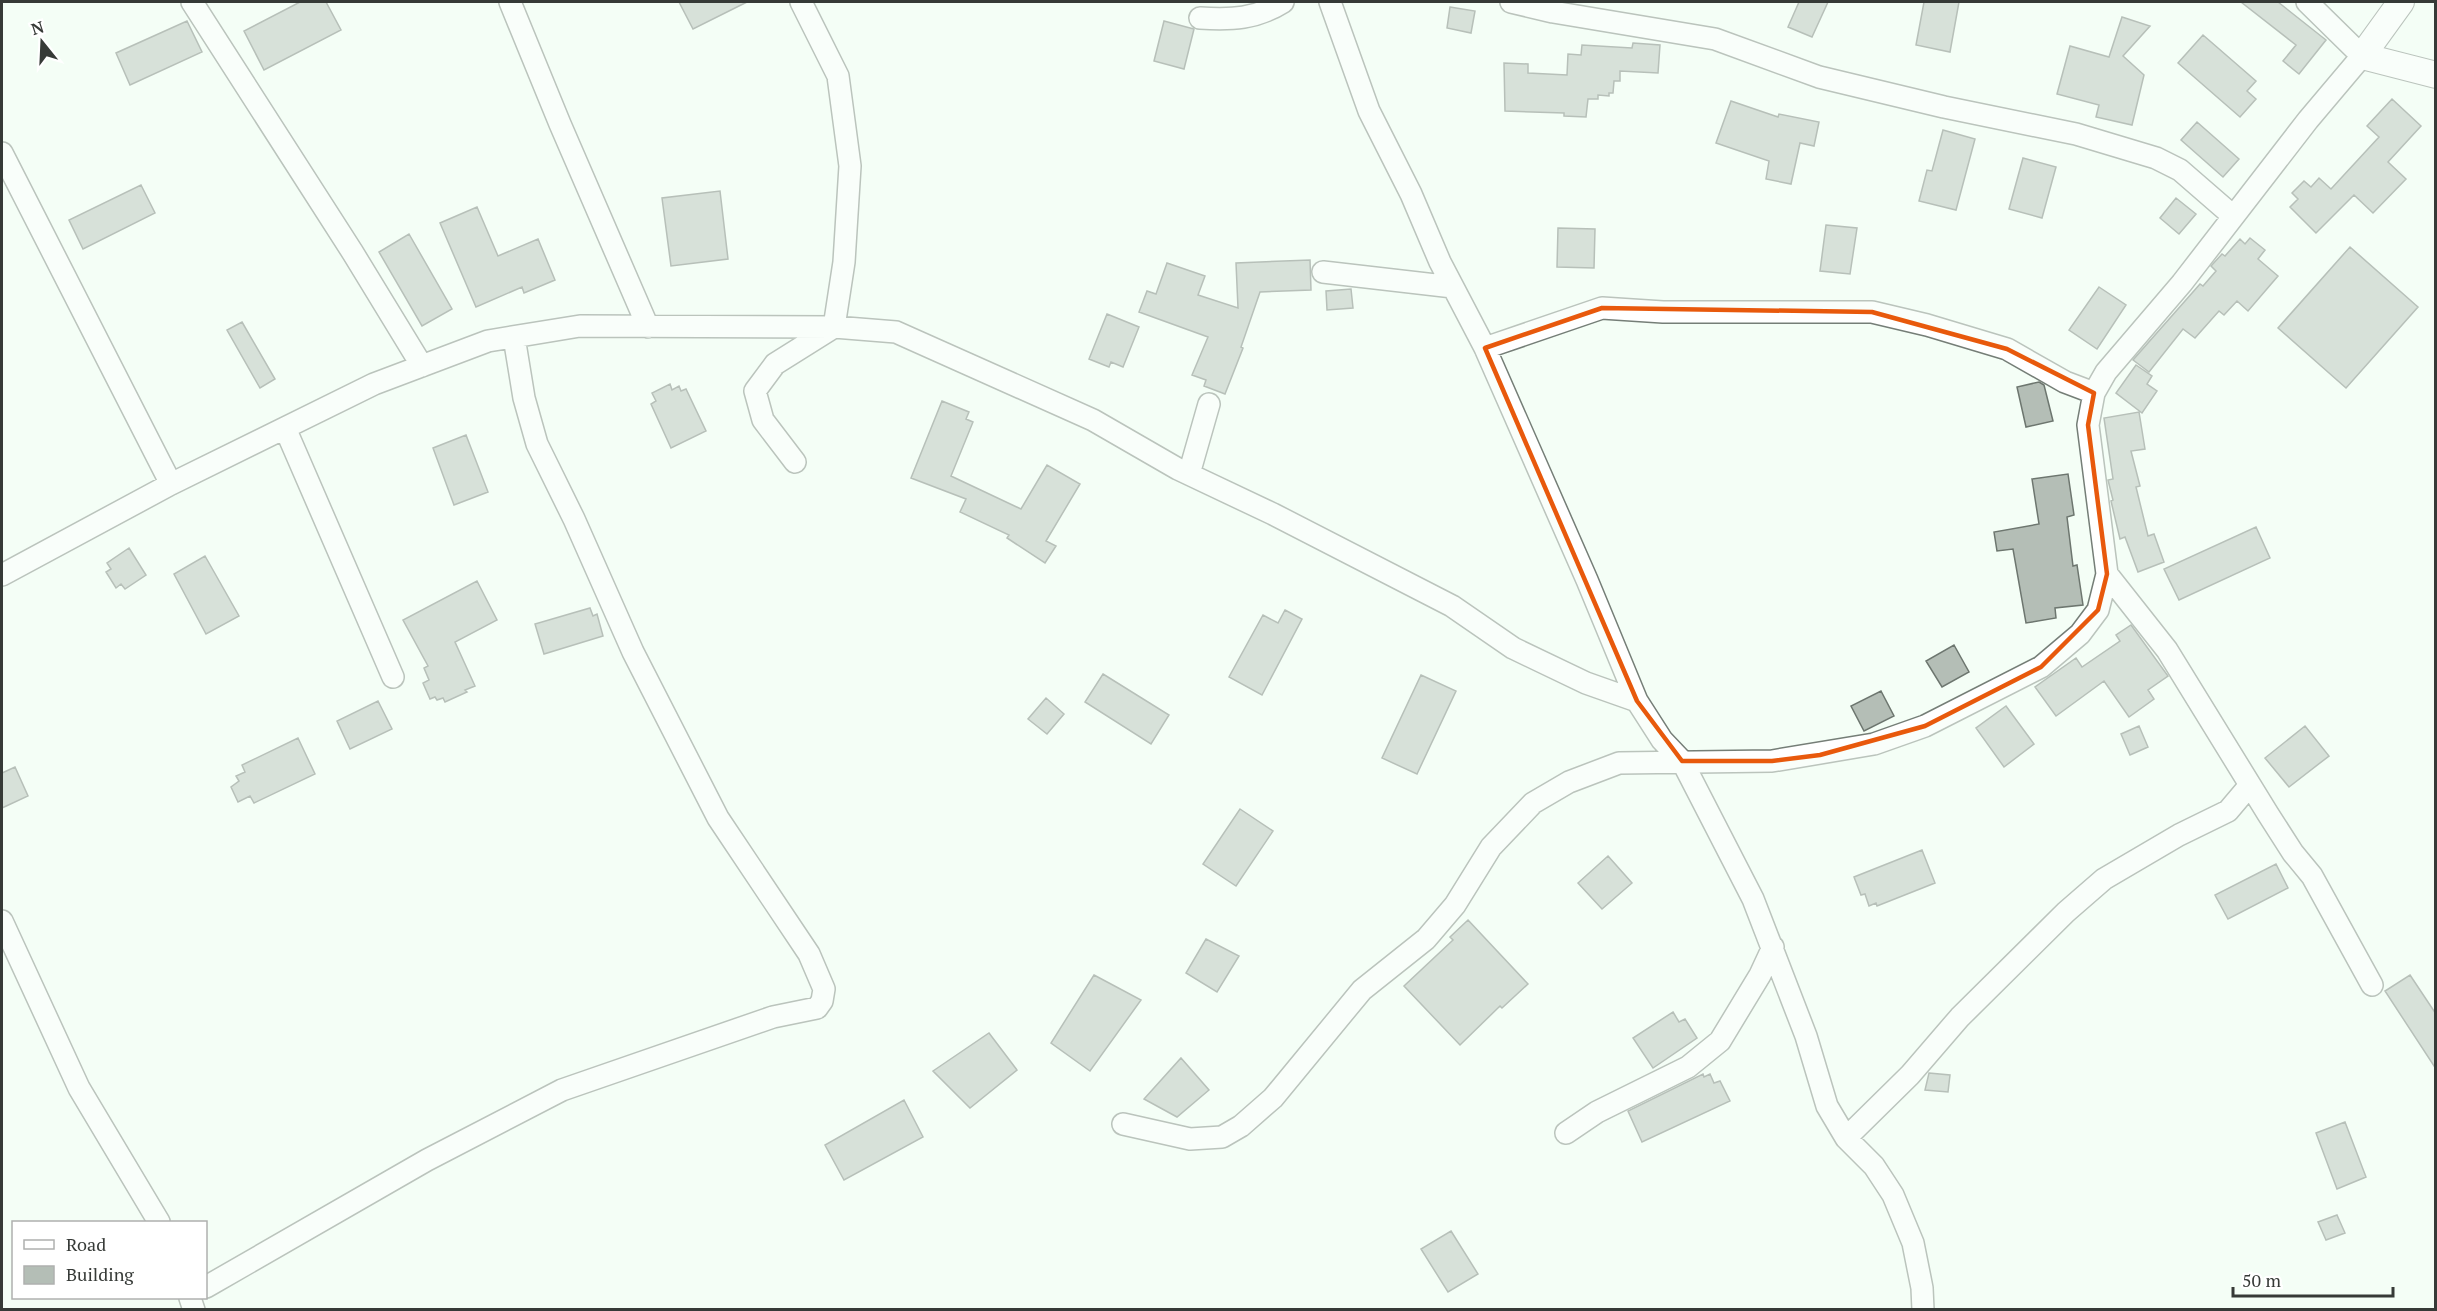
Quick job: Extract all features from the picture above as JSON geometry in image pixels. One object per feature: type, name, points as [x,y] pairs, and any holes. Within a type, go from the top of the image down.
[{"type":"street","points":[[192,2],[423,366]]},
{"type":"street","points":[[510,2],[648,327]]},
{"type":"street","points":[[795,462],[763,420],[755,392],[775,364],[834,327],[844,262],[850,166],[838,76],[801,2]]},
{"type":"street","points":[[1200,18],[1233,20],[1271,10],[1283,2]]},
{"type":"street","points":[[1330,2],[1369,111],[1412,194],[1440,262],[1485,348],[1587,580],[1637,701],[1662,740],[1682,761],[1753,899],[1806,1036],[1827,1106],[1846,1138],[1874,1166],[1893,1195],[1913,1243],[1922,1288],[1923,1310]]},
{"type":"street","points":[[1511,2],[1553,12],[1715,39],[1818,77],[1944,107],[2076,134],[2157,158],[2180,170],[2233,216]]},
{"type":"street","points":[[2307,2],[2362,56],[2436,75]]},
{"type":"street","points":[[1123,1124],[1190,1139],[1222,1137],[1241,1126],[1273,1098],[1362,990],[1426,939],[1455,905],[1491,848],[1533,803],[1569,782],[1619,763],[1772,761],[1820,755],[1874,744],[1925,726],[2042,667],[2080,634],[2098,610],[2108,574],[2088,425],[2094,393],[2106,372],[2182,283],[2308,120],[2362,56],[2401,2]]},
{"type":"street","points":[[2,153],[171,484]]},
{"type":"street","points":[[1323,272],[1453,287]]},
{"type":"street","points":[[1485,348],[1602,308],[1663,312],[1872,312],[1927,325],[2007,349],[2065,382],[2094,393]]},
{"type":"street","points":[[2,575],[171,484],[374,384],[488,341],[580,326],[834,327],[896,332],[1093,420],[1189,474],[1452,606],[1514,648],[1586,683],[1637,701]]},
{"type":"street","points":[[207,1286],[427,1160],[562,1090],[773,1017],[817,1008],[822,1001],[824,989],[809,954],[718,818],[633,652],[574,519],[537,444],[524,398],[514,337]]},
{"type":"street","points":[[1189,474],[1209,404]]},
{"type":"street","points":[[285,428],[393,677]]},
{"type":"street","points":[[2108,574],[2167,650],[2293,853],[2312,876],[2372,985]]},
{"type":"street","points":[[1846,1138],[1911,1075],[1960,1017],[2066,912],[2104,879],[2180,835],[2228,811],[2250,785]]},
{"type":"street","points":[[2,921],[80,1088],[158,1221]]},
{"type":"street","points":[[1566,1133],[1597,1112],[1688,1067],[1720,1041],[1760,975],[1773,947]]},
{"type":"highlighted area","points":[[1602,308],[1872,312],[2007,349],[2094,393],[2088,425],[2107,574],[2098,610],[2041,667],[1925,726],[1820,755],[1772,761],[1682,761],[1637,701],[1485,348]]},
{"type":"building","points":[[300,2],[326,2],[341,30],[264,70],[244,31]]},
{"type":"building","points":[[679,2],[747,2],[693,29]]},
{"type":"building","points":[[1799,2],[1828,2],[1812,37],[1788,27]]},
{"type":"building","points":[[1924,2],[1959,2],[1950,52],[1916,45]]},
{"type":"building","points":[[2241,2],[2278,2],[2326,40],[2299,74],[2283,61],[2296,45]]},
{"type":"building","points":[[1450,7],[1475,11],[1471,33],[1447,28]]},
{"type":"building","points":[[2122,17],[2150,26],[2123,56],[2144,75],[2132,125],[2096,117],[2099,105],[2057,94],[2070,46],[2109,57]]},
{"type":"building","points":[[187,21],[202,52],[130,85],[116,53]]},
{"type":"building","points":[[1164,21],[1194,29],[1184,69],[1154,61]]},
{"type":"building","points":[[2203,35],[2256,81],[2247,91],[2256,99],[2240,117],[2178,63]]},
{"type":"building","points":[[1633,43],[1660,45],[1658,73],[1620,71],[1620,81],[1614,81],[1613,93],[1609,93],[1609,96],[1598,95],[1598,99],[1588,99],[1586,117],[1564,116],[1564,113],[1505,111],[1504,63],[1528,64],[1528,73],[1567,75],[1568,54],[1581,55],[1582,45],[1632,48]]},
{"type":"building","points":[[2392,99],[2421,126],[2388,162],[2406,179],[2373,213],[2354,195],[2316,233],[2290,207],[2298,199],[2292,193],[2304,181],[2311,187],[2319,178],[2331,189],[2379,137],[2367,126]]},
{"type":"building","points":[[1731,101],[1778,117],[1779,114],[1819,122],[1814,146],[1800,143],[1791,184],[1766,179],[1769,161],[1716,143]]},
{"type":"building","points":[[2197,122],[2239,159],[2223,177],[2181,140]]},
{"type":"building","points":[[1943,130],[1975,139],[1956,210],[1919,201],[1927,170],[1932,171]]},
{"type":"building","points":[[2023,158],[2056,167],[2042,218],[2009,209]]},
{"type":"building","points":[[141,185],[155,213],[83,249],[69,220]]},
{"type":"building","points":[[720,191],[728,259],[671,266],[662,198]]},
{"type":"building","points":[[2176,198],[2196,214],[2179,234],[2160,218]]},
{"type":"building","points":[[477,207],[498,256],[538,239],[555,280],[524,293],[522,287],[476,307],[440,223]]},
{"type":"building","points":[[1826,225],[1857,228],[1850,274],[1820,271]]},
{"type":"building","points":[[1558,228],[1595,229],[1594,268],[1557,267]]},
{"type":"building","points":[[409,234],[452,309],[422,326],[379,252]]},
{"type":"building","points":[[2250,238],[2265,250],[2258,259],[2278,276],[2248,311],[2237,301],[2224,315],[2219,311],[2195,338],[2183,329],[2149,372],[2133,360],[2200,284],[2203,286],[2216,271],[2211,266],[2222,254],[2225,256],[2240,239],[2245,244]]},
{"type":"building","points":[[2350,247],[2418,307],[2346,388],[2278,328]]},
{"type":"building","points":[[1310,260],[1311,290],[1260,292],[1241,347],[1243,348],[1225,394],[1204,386],[1206,380],[1192,375],[1208,337],[1139,312],[1147,291],[1156,294],[1167,263],[1205,276],[1198,295],[1238,308],[1236,263]]},
{"type":"building","points":[[2099,287],[2126,305],[2097,349],[2069,330]]},
{"type":"building","points":[[1351,289],[1353,308],[1327,310],[1326,291]]},
{"type":"building","points":[[1107,314],[1139,327],[1123,367],[1111,362],[1109,367],[1089,359]]},
{"type":"building","points":[[242,322],[275,379],[260,388],[227,330]]},
{"type":"building","points":[[2136,365],[2152,376],[2147,384],[2157,391],[2142,413],[2116,393]]},
{"type":"building","points":[[2039,382],[2044,385],[2053,421],[2026,427],[2017,387]]},
{"type":"building","points":[[670,384],[672,390],[679,386],[681,391],[686,389],[706,431],[671,448],[651,404],[656,401],[652,393]]},
{"type":"building","points":[[942,401],[969,412],[966,419],[973,422],[951,476],[1021,509],[1047,465],[1080,484],[1046,541],[1056,546],[1045,563],[1007,538],[1009,535],[960,512],[966,499],[911,478]]},
{"type":"building","points":[[2139,412],[2145,449],[2131,451],[2140,486],[2136,487],[2148,536],[2154,534],[2164,562],[2138,572],[2125,537],[2120,539],[2111,501],[2113,500],[2108,480],[2113,479],[2104,418]]},
{"type":"building","points":[[466,435],[488,492],[454,505],[433,448]]},
{"type":"building","points":[[2068,474],[2074,515],[2067,517],[2073,566],[2077,565],[2083,605],[2055,608],[2056,618],[2026,623],[2013,549],[1997,551],[1994,532],[2039,524],[2032,479]]},
{"type":"building","points":[[2256,527],[2270,558],[2179,600],[2164,569]]},
{"type":"building","points":[[129,548],[146,575],[125,589],[121,584],[116,588],[106,572],[111,569],[107,563]]},
{"type":"building","points":[[205,556],[239,616],[206,634],[174,574]]},
{"type":"building","points":[[477,581],[497,620],[455,642],[475,686],[445,702],[443,698],[430,699],[423,683],[429,680],[424,668],[428,666],[403,620]]},
{"type":"building","points":[[590,608],[593,616],[597,614],[603,636],[544,654],[535,624]]},
{"type":"building","points":[[1285,610],[1302,619],[1262,695],[1229,677],[1263,615],[1278,623]]},
{"type":"building","points":[[2131,625],[2168,676],[2148,690],[2154,699],[2129,717],[2104,681],[2056,716],[2035,687],[2076,658],[2082,667],[2120,641],[2116,635]]},
{"type":"building","points":[[1954,645],[1969,672],[1942,687],[1926,661]]},
{"type":"building","points":[[1103,674],[1169,715],[1151,744],[1085,702]]},
{"type":"building","points":[[1421,675],[1456,691],[1417,774],[1382,758]]},
{"type":"building","points":[[1881,691],[1894,716],[1864,731],[1851,706]]},
{"type":"building","points":[[1046,698],[1064,714],[1047,734],[1028,719]]},
{"type":"building","points":[[378,701],[392,729],[350,749],[337,721]]},
{"type":"building","points":[[2006,706],[2034,744],[2004,767],[1976,728]]},
{"type":"building","points":[[2139,726],[2148,747],[2130,755],[2121,734]]},
{"type":"building","points":[[2305,726],[2329,756],[2289,787],[2265,758]]},
{"type":"building","points":[[298,738],[315,774],[254,803],[250,796],[238,802],[231,787],[239,781],[236,776],[245,772],[242,765]]},
{"type":"building","points":[[15,767],[28,796],[2,808],[2,773]]},
{"type":"building","points":[[1240,809],[1273,831],[1236,886],[1203,864]]},
{"type":"building","points":[[1922,850],[1935,883],[1877,906],[1876,903],[1869,906],[1865,894],[1861,895],[1854,877]]},
{"type":"building","points":[[1608,856],[1632,883],[1602,909],[1578,883]]},
{"type":"building","points":[[2276,864],[2288,888],[2228,919],[2215,895]]},
{"type":"building","points":[[1468,920],[1528,984],[1502,1008],[1500,1006],[1460,1045],[1404,986],[1453,940],[1450,937]]},
{"type":"building","points":[[1206,939],[1239,956],[1217,992],[1186,973]]},
{"type":"building","points":[[1094,975],[1141,1000],[1090,1071],[1051,1043]]},
{"type":"building","points":[[2410,975],[2436,1014],[2436,1069],[2385,991]]},
{"type":"building","points":[[1673,1012],[1679,1022],[1685,1019],[1697,1038],[1653,1068],[1633,1038]]},
{"type":"building","points":[[989,1033],[1017,1070],[970,1108],[933,1071]]},
{"type":"building","points":[[1181,1058],[1209,1090],[1177,1117],[1144,1099]]},
{"type":"building","points":[[1929,1073],[1950,1075],[1948,1092],[1925,1090]]},
{"type":"building","points":[[1703,1074],[1704,1077],[1710,1074],[1714,1083],[1720,1081],[1730,1101],[1642,1142],[1628,1111]]},
{"type":"building","points":[[904,1100],[923,1137],[844,1180],[825,1145]]},
{"type":"building","points":[[2345,1122],[2366,1177],[2337,1189],[2316,1133]]},
{"type":"building","points":[[2337,1215],[2345,1233],[2326,1240],[2318,1222]]},
{"type":"building","points":[[1451,1231],[1478,1274],[1448,1292],[1421,1249]]}]
